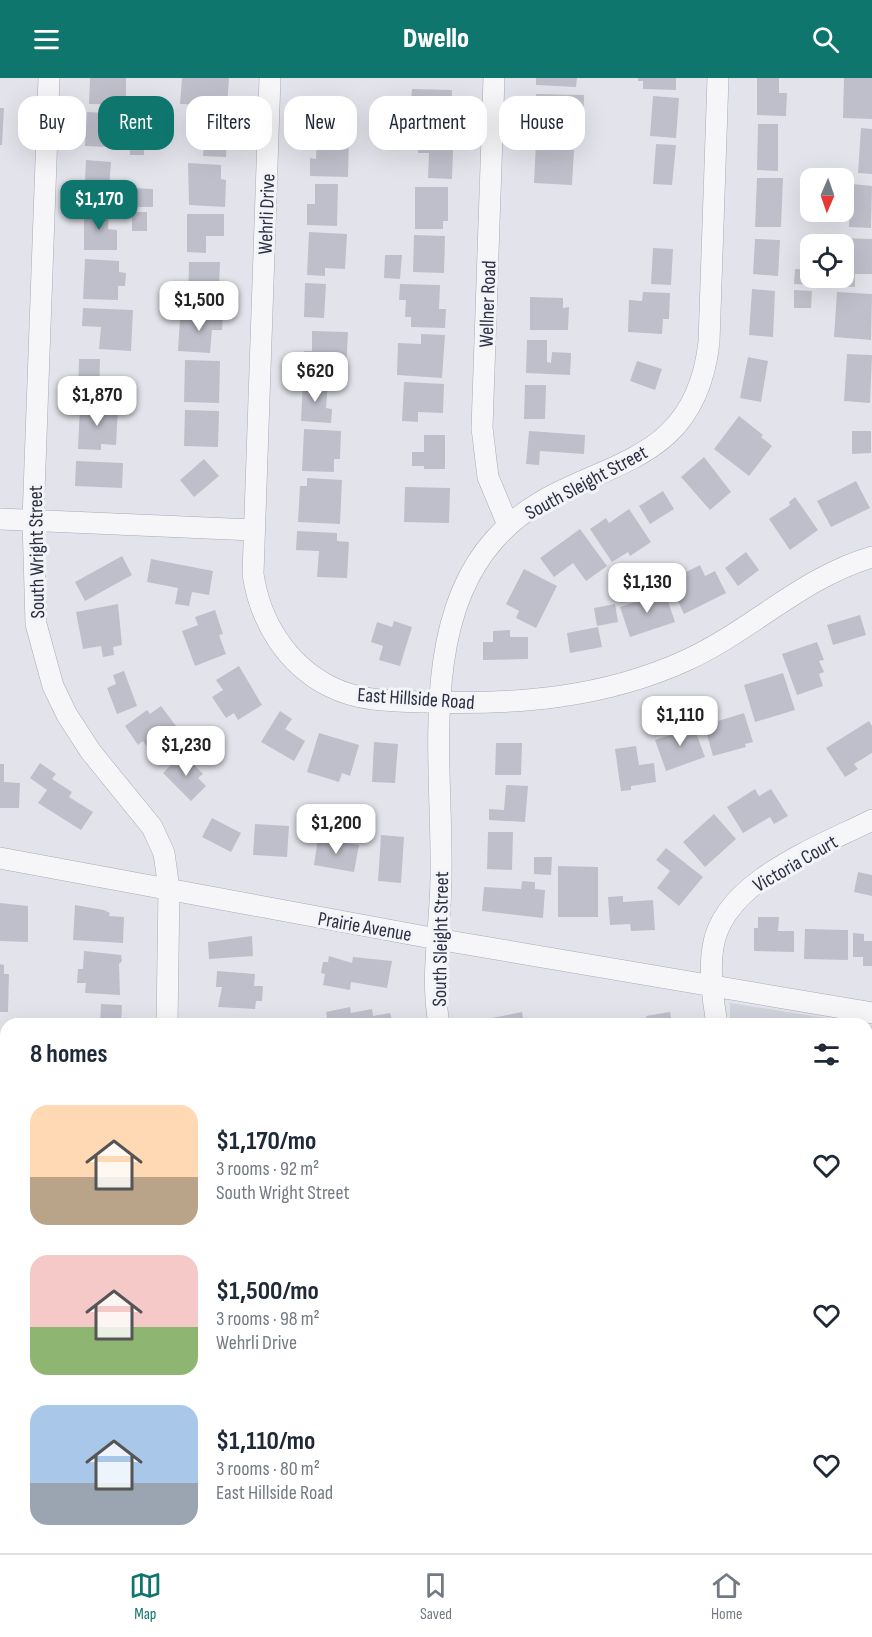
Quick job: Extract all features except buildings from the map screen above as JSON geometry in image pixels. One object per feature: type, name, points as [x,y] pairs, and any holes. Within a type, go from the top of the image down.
[{"type":"street","name":"South Wright Street","points":[[50,78],[33,520],[36,624],[53,686],[67,715],[91,752],[160,840],[168,871],[169,890],[167,1018]]},
{"type":"street","name":"Wehrli Drive","points":[[253,530],[270,78]]},
{"type":"street","name":"Wellner Road","points":[[494,78],[482,428],[488,477],[508,525]]},
{"type":"street","name":"South Sleight Street","points":[[439,1018],[435,984],[441,876],[440,702],[443,662],[457,601],[484,552],[508,525],[562,490],[644,453],[663,440],[679,424],[695,397],[702,379],[709,342],[718,78]]},
{"type":"street","points":[[0,519],[253,530]]},
{"type":"street","name":"East Hillside Road","points":[[253,530],[253,574],[260,604],[270,628],[285,650],[301,667],[328,686],[360,697],[440,702],[541,700],[607,689],[637,680],[687,660],[732,637],[819,577],[848,564],[872,557]]},
{"type":"street","name":"Victoria Court","points":[[717,1018],[713,946],[717,930],[736,900],[768,876],[872,820]]},
{"type":"street","name":"Prairie Avenue","points":[[0,858],[437,939],[714,984],[872,1013]]},
{"type":"shaded area","points":[[730,1003],[825,1018],[730,1018]]}]
